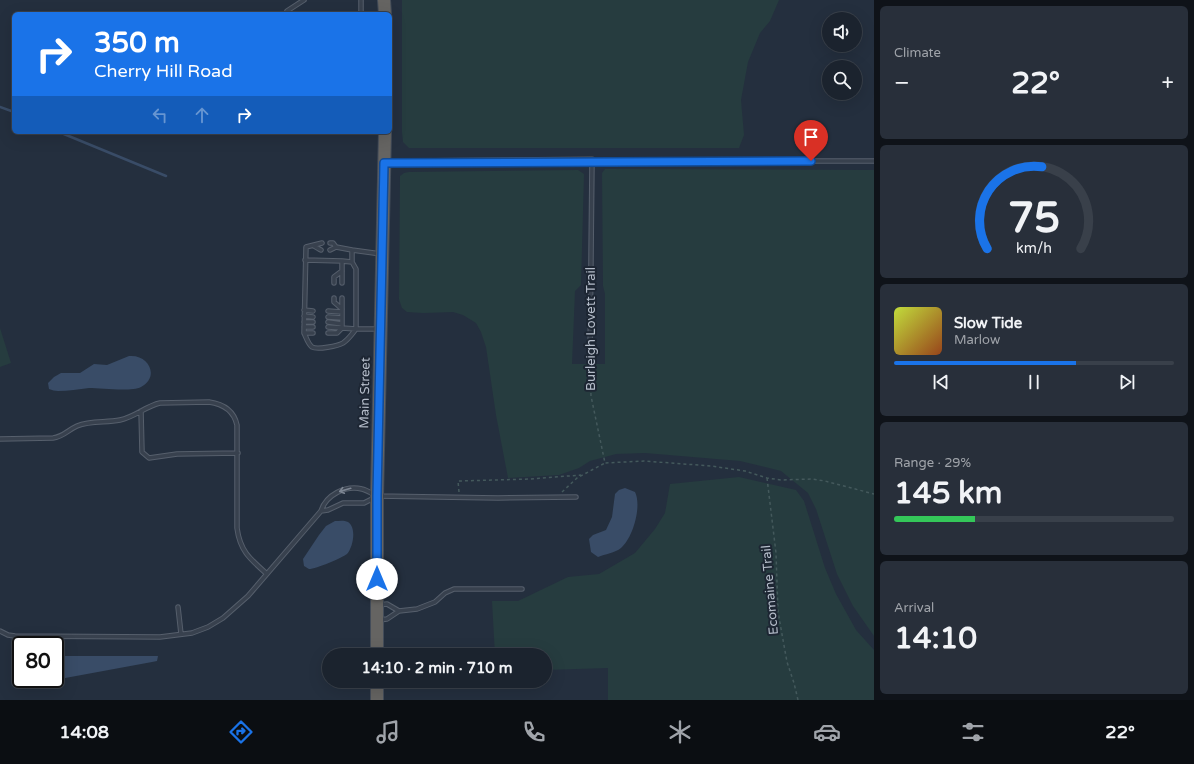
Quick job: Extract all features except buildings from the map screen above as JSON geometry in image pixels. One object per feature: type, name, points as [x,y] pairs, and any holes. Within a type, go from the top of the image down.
[{"type":"highway","points":[[384,0],[385,12]]},
{"type":"highway","name":"Main Street","points":[[377,648],[377,496],[385,134]]},
{"type":"highway","points":[[376,700],[377,688]]},
{"type":"street","points":[[384,163],[592,162]]},
{"type":"lane","points":[[287,11],[304,0]]},
{"type":"lane","points":[[361,0],[361,12]]},
{"type":"lane","points":[[592,162],[874,161]]},
{"type":"lane","name":"Burleigh Lovett Trail","points":[[590,357],[592,162]]},
{"type":"lane","points":[[322,243],[306,247],[305,260],[304,333],[312,347],[319,349],[342,344],[356,329],[356,269],[352,262],[352,250]]},
{"type":"lane","points":[[330,243],[333,243],[336,247],[382,255]]},
{"type":"lane","points":[[314,246],[322,250]]},
{"type":"lane","points":[[330,250],[336,247]]},
{"type":"lane","points":[[305,260],[352,262]]},
{"type":"lane","points":[[342,262],[342,283]]},
{"type":"lane","points":[[334,283],[334,277],[342,271]]},
{"type":"lane","points":[[334,298],[334,302],[342,310]]},
{"type":"lane","points":[[328,333],[337,333],[342,328],[342,298]]},
{"type":"lane","points":[[304,310],[313,311]]},
{"type":"lane","points":[[328,311],[342,310]]},
{"type":"lane","points":[[304,316],[313,316]]},
{"type":"lane","points":[[328,317],[342,318]]},
{"type":"lane","points":[[304,322],[313,322]]},
{"type":"lane","points":[[328,322],[342,324]]},
{"type":"lane","points":[[304,327],[313,327]]},
{"type":"lane","points":[[328,327],[380,329]]},
{"type":"lane","points":[[304,333],[313,333]]},
{"type":"lane","points":[[0,439],[60,437],[82,424],[121,420],[153,404],[209,402],[221,405],[229,410],[236,420],[238,432],[237,528],[239,542],[246,553],[267,574]]},
{"type":"lane","points":[[141,410],[142,452],[148,458],[177,454],[238,454]]},
{"type":"lane","points":[[0,631],[15,636],[160,636],[182,634],[201,630],[223,618],[248,596],[320,511],[323,503],[339,491],[346,489],[364,489],[377,496],[576,497]]},
{"type":"lane","points":[[320,511],[328,510],[343,503],[364,503],[377,496]]},
{"type":"lane","points":[[377,620],[387,619],[399,611],[420,608],[438,600],[445,593],[454,589],[522,589]]},
{"type":"lane","points":[[377,605],[387,604],[399,611]]},
{"type":"lane","points":[[178,607],[182,634]]},
{"type":"path","name":"Burleigh Lovett Trail","points":[[590,357],[591,396],[605,463]]},
{"type":"path","points":[[560,497],[565,488],[581,476],[605,463],[644,461],[710,466],[745,471],[767,478],[781,480],[812,479],[874,494]]},
{"type":"path","points":[[459,492],[458,481],[581,476]]},
{"type":"path","name":"Ecomaine Trail","points":[[767,478],[776,553],[778,612],[787,662],[798,700]]},
{"type":"green space","points":[[402,0],[779,0],[770,21],[760,33],[748,62],[741,100],[744,135],[739,148],[409,148],[403,142],[402,132]]},
{"type":"green space","points":[[605,169],[874,170],[874,636],[853,606],[837,574],[816,509],[808,493],[781,471],[740,461],[645,453],[616,454],[590,461],[579,468],[559,475],[508,478],[496,415],[486,347],[476,323],[463,315],[453,312],[407,312],[402,308],[399,299],[400,176],[409,172],[578,170],[584,174],[581,285],[575,291],[572,364],[605,364],[602,173]]},
{"type":"green space","points":[[0,328],[11,363],[0,367]]},
{"type":"green space","points":[[739,477],[796,490],[804,501],[825,568],[836,594],[856,630],[874,650],[874,700],[608,700],[608,668],[552,670],[552,648],[495,648],[492,601],[518,601],[568,577],[599,574],[635,553],[655,529],[665,513],[670,484]]},
{"type":"water","points":[[129,356],[136,356],[142,359],[147,362],[150,367],[150,378],[147,383],[141,387],[130,389],[89,388],[58,391],[49,389],[48,383],[61,373],[80,373],[94,364],[107,365]]},
{"type":"water","points":[[625,488],[635,492],[637,498],[637,513],[633,530],[619,550],[598,557],[591,552],[589,539],[593,535],[606,530],[612,517],[615,494],[619,490]]},
{"type":"water","points":[[335,521],[348,522],[351,525],[353,538],[351,547],[347,554],[335,561],[317,567],[309,569],[304,566],[303,559],[319,535],[326,526]]},
{"type":"water","points":[[64,656],[158,656],[157,661],[64,678]]},
{"type":"waterway","points":[[0,107],[12,111]]},
{"type":"waterway","points":[[64,134],[166,176]]},
{"type":"route","points":[[377,579],[380,314],[384,163],[811,161]]}]
